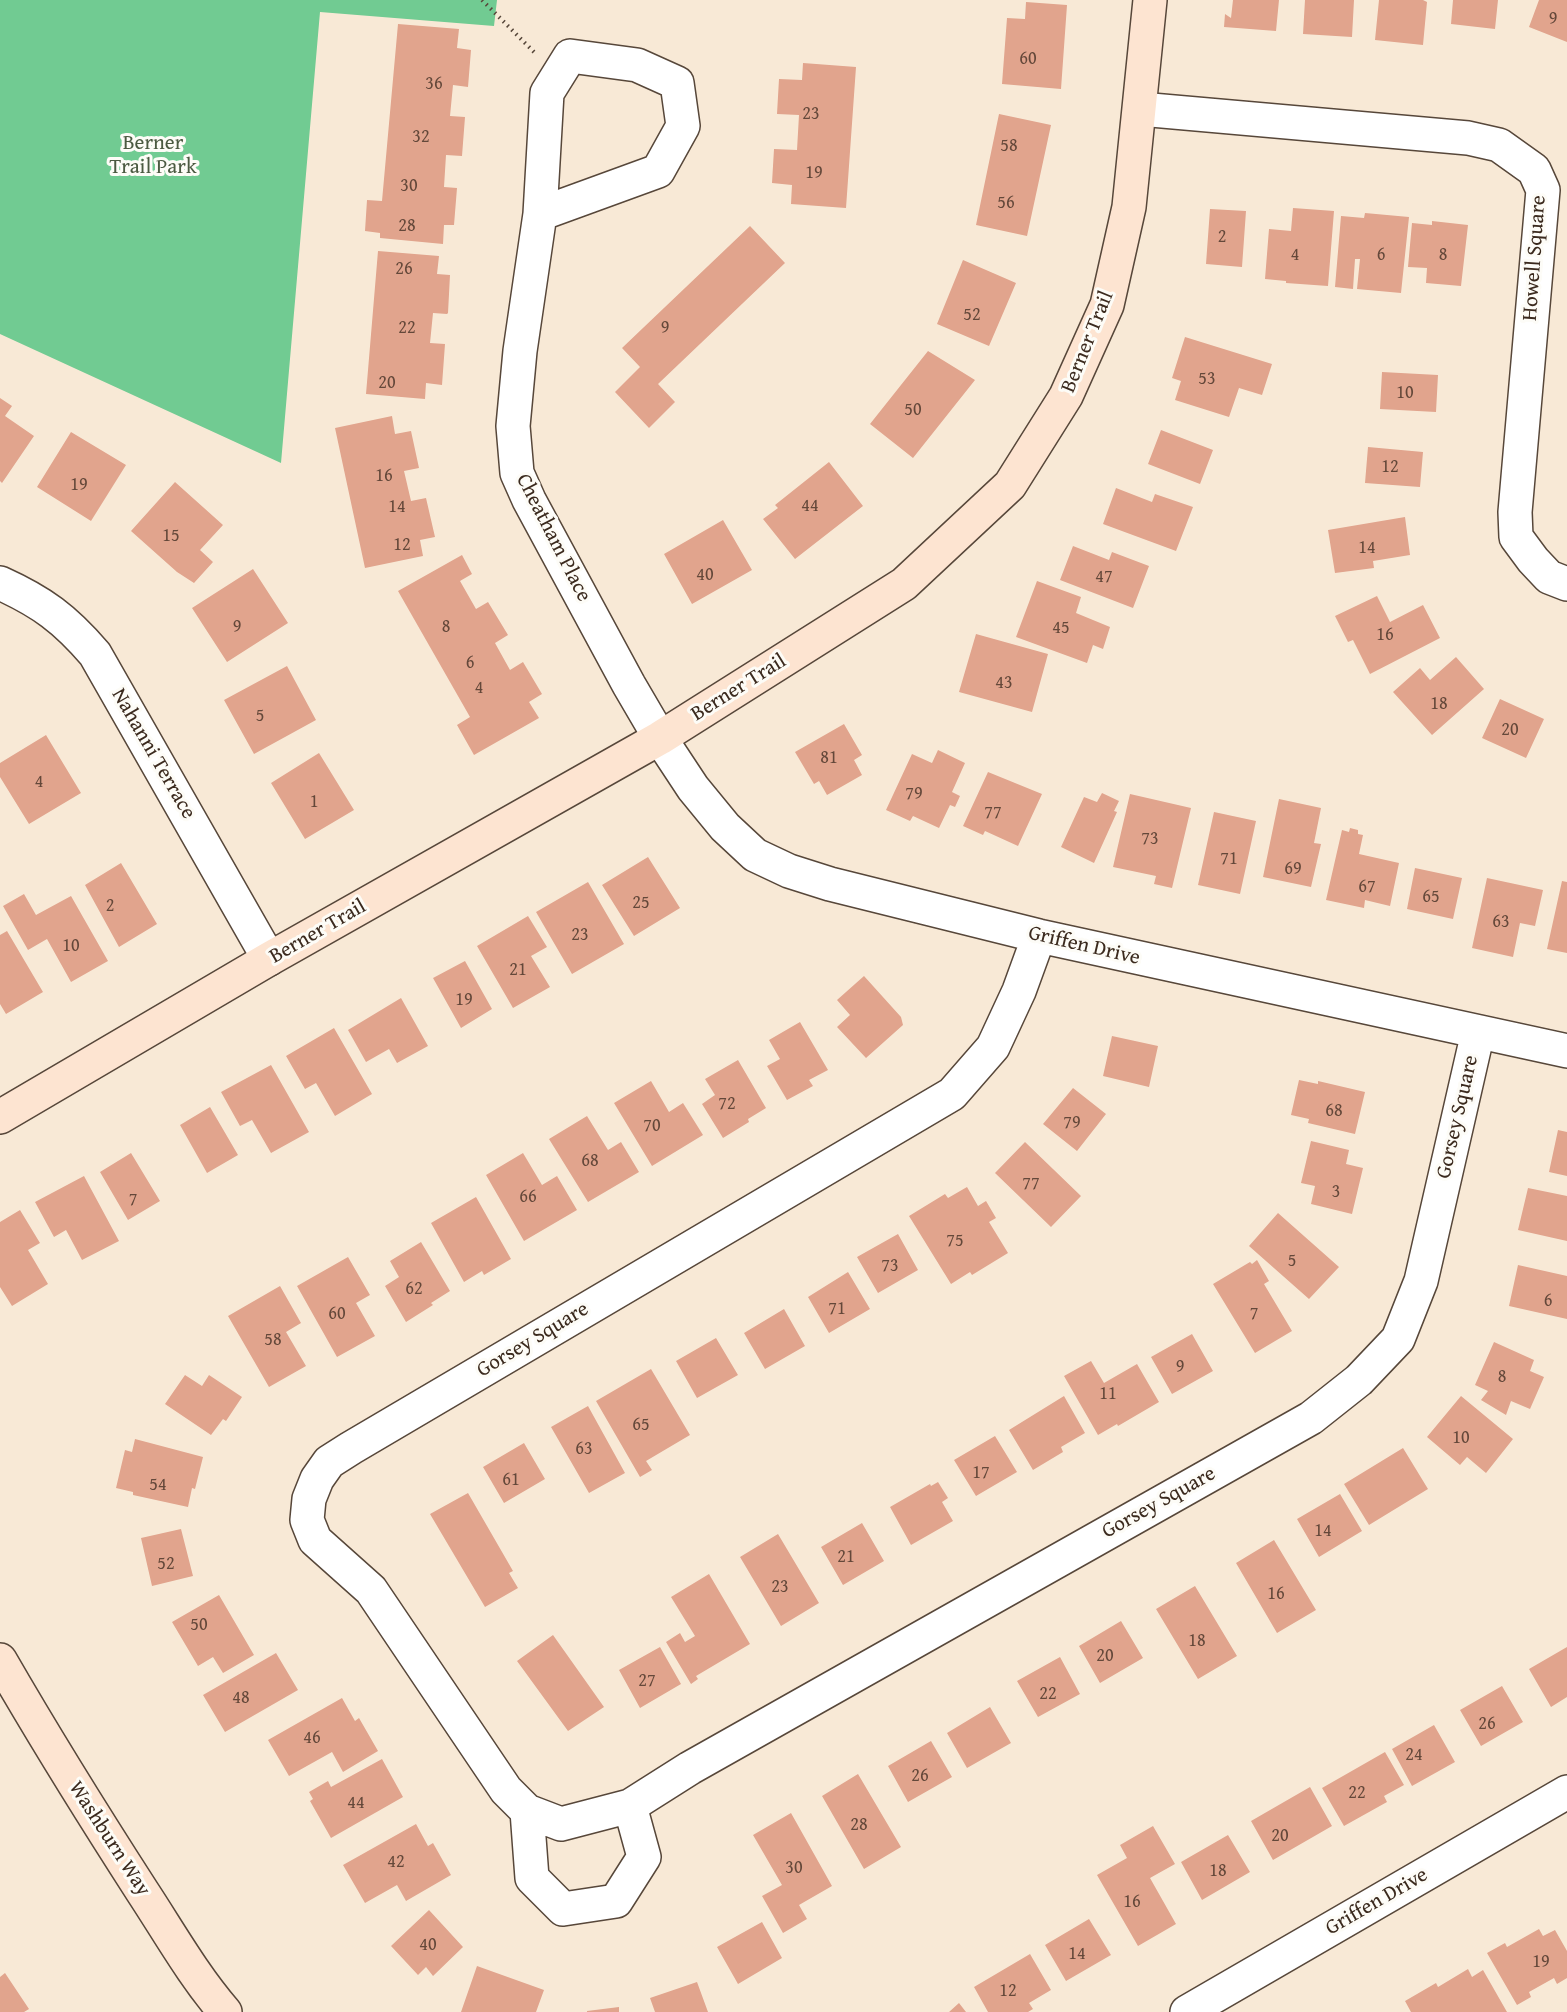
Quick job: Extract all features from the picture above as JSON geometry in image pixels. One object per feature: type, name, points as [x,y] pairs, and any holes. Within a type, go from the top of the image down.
[{"type":"street","name":"Berner Trail","points":[[0,1117],[269,959],[660,738],[904,584],[1010,485],[1066,396],[1107,305],[1129,207],[1150,0]]},
{"type":"street","name":"Cheatham Place","points":[[540,214],[658,171],[683,126],[677,84],[637,65],[570,56],[547,93],[540,214],[520,351],[513,426],[518,472],[529,500],[660,738]]},
{"type":"street","name":"Howell Square","points":[[1140,109],[1468,138],[1499,145],[1534,170],[1543,190],[1538,226],[1516,500],[1516,537],[1549,577],[1567,584]]},
{"type":"street","name":"Nahanni Terrace","points":[[0,583],[51,610],[78,634],[95,654],[269,959]]},
{"type":"street","name":"Griffen Drive","points":[[660,738],[693,788],[725,827],[755,855],[789,871],[830,884],[1039,936],[1567,1051]]},
{"type":"street","name":"Gorsey Square","points":[[1039,936],[1019,991],[993,1047],[952,1094],[351,1448],[329,1462],[316,1479],[309,1499],[307,1520],[315,1540],[371,1590],[506,1790],[527,1811],[561,1824],[630,1806],[690,1768],[1311,1418],[1359,1380],[1398,1339],[1421,1281],[1478,1032]]},
{"type":"street","name":"Washburn Way","points":[[0,1660],[53,1752],[206,1990],[225,2012]]},
{"type":"street","name":"Griffen Drive","points":[[1186,2012],[1567,1792]]},
{"type":"street","points":[[527,1811],[532,1878],[563,1909],[616,1901],[644,1857],[630,1806]]},
{"type":"path","points":[[482,0],[558,75]]},
{"type":"green space","name":"Berner Trail Park","points":[[0,0],[497,0],[494,26],[320,12],[281,463],[0,334]]},
{"type":"building","points":[[1233,0],[1279,0],[1276,31],[1224,27],[1225,14],[1231,18]]},
{"type":"building","points":[[1305,0],[1354,0],[1352,37],[1303,34]]},
{"type":"building","points":[[1379,0],[1423,0],[1427,2],[1423,45],[1375,40]]},
{"type":"building","points":[[1453,0],[1498,0],[1495,29],[1451,24]]},
{"type":"building","points":[[1539,0],[1567,0],[1567,42],[1529,27]]},
{"type":"building","points":[[1026,2],[1067,5],[1061,89],[1002,84],[1007,18],[1025,19]]},
{"type":"building","points":[[398,24],[459,29],[457,48],[471,50],[468,87],[453,85],[450,116],[465,117],[462,156],[446,155],[444,187],[457,188],[454,225],[444,225],[443,244],[380,238],[380,233],[365,231],[367,200],[382,201]]},
{"type":"building","points":[[803,63],[856,67],[846,208],[791,204],[792,185],[772,183],[774,149],[797,150],[799,115],[777,114],[779,79],[802,80]]},
{"type":"building","points":[[999,114],[1051,125],[1027,236],[976,225]]},
{"type":"building","points":[[1293,208],[1334,211],[1328,286],[1265,279],[1269,229],[1291,231]]},
{"type":"building","points":[[1210,209],[1246,211],[1242,267],[1206,264]]},
{"type":"building","points":[[1365,213],[1409,217],[1401,293],[1357,289],[1360,259],[1355,259],[1353,289],[1335,287],[1341,216],[1364,218]]},
{"type":"building","points":[[1432,221],[1468,225],[1461,286],[1426,283],[1427,268],[1408,267],[1412,223],[1432,225]]},
{"type":"building","points":[[750,226],[785,263],[658,384],[675,402],[649,428],[615,392],[640,367],[622,348]]},
{"type":"building","points":[[378,251],[439,256],[437,274],[450,275],[448,313],[433,313],[430,343],[445,344],[442,385],[426,383],[425,399],[366,394]]},
{"type":"building","points":[[963,260],[1016,283],[989,346],[937,324]]},
{"type":"building","points":[[1185,337],[1272,364],[1262,395],[1239,388],[1229,417],[1175,400],[1181,381],[1172,378]]},
{"type":"building","points":[[928,351],[975,380],[913,458],[870,424]]},
{"type":"building","points":[[1382,372],[1438,375],[1436,412],[1380,409]]},
{"type":"building","points":[[0,398],[12,406],[5,416],[34,436],[2,483],[0,481]]},
{"type":"building","points":[[392,416],[395,434],[411,431],[419,468],[404,471],[411,501],[426,498],[435,537],[420,540],[423,556],[365,568],[335,428]]},
{"type":"building","points":[[1161,430],[1213,450],[1200,484],[1148,464]]},
{"type":"building","points":[[71,432],[126,465],[91,521],[37,487]]},
{"type":"building","points":[[1368,447],[1423,452],[1420,487],[1365,483]]},
{"type":"building","points":[[829,462],[863,506],[795,559],[763,519],[778,508],[775,505]]},
{"type":"building","points":[[175,482],[223,525],[200,550],[213,562],[194,583],[177,572],[131,531]]},
{"type":"building","points":[[1116,488],[1152,502],[1155,494],[1193,507],[1176,551],[1103,524]]},
{"type":"building","points":[[1405,517],[1410,555],[1373,561],[1374,568],[1335,573],[1328,530]]},
{"type":"building","points":[[723,520],[752,570],[692,604],[664,554]]},
{"type":"building","points":[[1073,546],[1109,560],[1112,552],[1149,566],[1133,608],[1060,580]]},
{"type":"building","points":[[462,555],[472,574],[460,581],[476,609],[488,602],[508,635],[495,643],[510,670],[523,662],[542,694],[529,702],[539,718],[474,755],[457,725],[470,717],[398,591]]},
{"type":"building","points":[[253,569],[288,623],[227,662],[192,608]]},
{"type":"building","points":[[1037,581],[1081,597],[1076,613],[1110,627],[1103,649],[1093,645],[1087,663],[1016,637]]},
{"type":"building","points":[[1377,596],[1390,622],[1423,605],[1440,638],[1370,674],[1353,640],[1348,642],[1335,616]]},
{"type":"building","points":[[976,634],[1048,654],[1032,712],[959,692]]},
{"type":"building","points":[[1456,657],[1484,689],[1432,735],[1393,692],[1420,668],[1430,680]]},
{"type":"building","points":[[287,666],[316,720],[254,754],[224,700]]},
{"type":"building","points":[[1500,699],[1544,719],[1526,758],[1482,738]]},
{"type":"building","points":[[844,724],[862,755],[854,760],[862,775],[827,795],[819,781],[814,784],[795,752]]},
{"type":"building","points":[[46,735],[81,793],[29,824],[0,777],[0,763]]},
{"type":"building","points":[[938,750],[965,763],[952,792],[960,796],[955,807],[950,805],[939,828],[913,816],[910,821],[886,810],[912,754],[932,763]]},
{"type":"building","points":[[319,753],[354,810],[305,839],[271,783]]},
{"type":"building","points":[[988,772],[1042,794],[1018,846],[985,831],[983,835],[963,826]]},
{"type":"building","points":[[1102,793],[1119,801],[1114,811],[1117,812],[1094,863],[1061,847],[1084,797],[1097,802]]},
{"type":"building","points":[[1130,794],[1191,808],[1172,888],[1154,884],[1156,876],[1113,867]]},
{"type":"building","points":[[1279,799],[1321,808],[1314,843],[1321,844],[1311,887],[1263,877]]},
{"type":"building","points":[[1214,812],[1256,821],[1240,894],[1198,885]]},
{"type":"building","points":[[1350,828],[1358,830],[1358,834],[1363,835],[1359,854],[1399,863],[1390,906],[1365,900],[1364,908],[1326,900],[1342,830],[1349,832]]},
{"type":"building","points":[[648,857],[680,908],[634,936],[602,885]]},
{"type":"building","points":[[121,863],[157,924],[119,947],[85,885]]},
{"type":"building","points":[[1415,868],[1462,878],[1453,919],[1407,909]]},
{"type":"building","points":[[1487,878],[1543,890],[1535,926],[1520,923],[1513,957],[1472,948]]},
{"type":"building","points":[[1562,881],[1567,882],[1567,953],[1547,949]]},
{"type":"building","points":[[588,882],[624,944],[572,974],[536,912]]},
{"type":"building","points":[[24,894],[36,915],[71,896],[108,961],[71,982],[47,939],[28,950],[3,906]]},
{"type":"building","points":[[528,916],[547,947],[531,956],[550,987],[513,1008],[477,946]]},
{"type":"building","points":[[7,931],[43,992],[6,1014],[0,1004],[0,935]]},
{"type":"building","points":[[465,961],[492,1009],[461,1028],[433,978]]},
{"type":"building","points":[[864,976],[901,1017],[903,1025],[866,1058],[837,1027],[850,1015],[837,1000]]},
{"type":"building","points":[[401,998],[428,1046],[397,1063],[389,1049],[366,1062],[348,1030]]},
{"type":"building","points":[[800,1022],[828,1070],[809,1080],[813,1086],[787,1100],[767,1066],[780,1059],[769,1040]]},
{"type":"building","points":[[334,1028],[372,1094],[335,1116],[316,1083],[305,1089],[286,1056]]},
{"type":"building","points":[[1112,1036],[1158,1046],[1149,1087],[1103,1076]]},
{"type":"building","points":[[738,1060],[766,1108],[723,1138],[702,1104],[715,1095],[705,1079]]},
{"type":"building","points":[[271,1065],[309,1132],[271,1153],[252,1120],[240,1126],[221,1092]]},
{"type":"building","points":[[1299,1080],[1318,1084],[1318,1081],[1365,1092],[1355,1134],[1308,1123],[1309,1119],[1291,1115]]},
{"type":"building","points":[[651,1081],[669,1112],[683,1103],[703,1135],[652,1166],[614,1103]]},
{"type":"building","points":[[1073,1088],[1106,1114],[1077,1151],[1043,1124]]},
{"type":"building","points":[[210,1107],[238,1155],[207,1173],[180,1125]]},
{"type":"building","points":[[587,1116],[608,1150],[621,1142],[639,1172],[588,1202],[549,1139]]},
{"type":"building","points":[[1558,1130],[1567,1132],[1567,1176],[1549,1172]]},
{"type":"building","points":[[1311,1141],[1349,1150],[1346,1164],[1363,1168],[1352,1214],[1311,1204],[1315,1186],[1301,1183]]},
{"type":"building","points":[[1025,1142],[1081,1196],[1051,1227],[995,1173]]},
{"type":"building","points":[[131,1153],[160,1201],[128,1220],[100,1172]]},
{"type":"building","points":[[523,1153],[542,1185],[557,1176],[577,1210],[524,1241],[486,1175]]},
{"type":"building","points":[[84,1176],[119,1241],[82,1260],[66,1230],[54,1237],[35,1202]]},
{"type":"building","points":[[967,1187],[978,1206],[986,1201],[996,1218],[989,1222],[1008,1253],[972,1275],[970,1272],[951,1284],[909,1216],[945,1194],[948,1198]]},
{"type":"building","points":[[1528,1188],[1567,1196],[1567,1241],[1518,1230]]},
{"type":"building","points":[[476,1197],[511,1259],[484,1275],[482,1271],[464,1282],[431,1223]]},
{"type":"building","points":[[20,1210],[40,1243],[28,1250],[48,1284],[12,1306],[0,1287],[0,1222]]},
{"type":"building","points":[[1278,1213],[1339,1267],[1309,1299],[1249,1246]]},
{"type":"building","points":[[898,1234],[918,1270],[878,1293],[857,1257]]},
{"type":"building","points":[[421,1242],[450,1291],[406,1322],[385,1286],[399,1277],[390,1261]]},
{"type":"building","points":[[348,1257],[370,1295],[356,1303],[375,1336],[337,1357],[297,1286]]},
{"type":"building","points":[[1257,1260],[1269,1281],[1264,1284],[1292,1331],[1255,1353],[1213,1284]]},
{"type":"building","points":[[1518,1265],[1567,1276],[1567,1319],[1509,1306]]},
{"type":"building","points":[[848,1272],[870,1309],[829,1333],[808,1297]]},
{"type":"building","points":[[280,1286],[301,1323],[286,1332],[306,1366],[269,1387],[228,1316]]},
{"type":"building","points":[[784,1309],[805,1346],[765,1369],[744,1333]]},
{"type":"building","points":[[1192,1334],[1213,1371],[1172,1394],[1151,1357]]},
{"type":"building","points":[[716,1338],[738,1375],[697,1398],[676,1361]]},
{"type":"building","points":[[1494,1342],[1534,1360],[1530,1371],[1544,1377],[1530,1409],[1511,1401],[1506,1415],[1481,1400],[1488,1391],[1475,1385]]},
{"type":"building","points":[[1091,1361],[1104,1383],[1137,1364],[1159,1402],[1098,1435],[1064,1376]]},
{"type":"building","points":[[651,1369],[690,1435],[646,1461],[652,1470],[640,1477],[596,1401]]},
{"type":"building","points":[[185,1375],[202,1386],[209,1375],[242,1397],[226,1421],[223,1419],[211,1435],[165,1404]]},
{"type":"building","points":[[1064,1396],[1085,1433],[1061,1447],[1063,1452],[1033,1470],[1009,1430]]},
{"type":"building","points":[[1461,1396],[1513,1439],[1486,1473],[1467,1457],[1460,1465],[1427,1437]]},
{"type":"building","points":[[588,1406],[625,1473],[589,1493],[551,1427]]},
{"type":"building","points":[[995,1436],[1017,1472],[976,1496],[954,1460]]},
{"type":"building","points":[[135,1439],[203,1457],[188,1507],[133,1495],[133,1492],[116,1488],[125,1450],[132,1452]]},
{"type":"building","points":[[524,1443],[545,1479],[504,1503],[483,1467]]},
{"type":"building","points":[[1403,1448],[1428,1489],[1369,1525],[1344,1484]]},
{"type":"building","points":[[938,1482],[948,1498],[942,1502],[953,1521],[911,1545],[890,1507],[930,1484],[931,1486]]},
{"type":"building","points":[[468,1493],[513,1571],[509,1573],[518,1588],[485,1607],[430,1514]]},
{"type":"building","points":[[1340,1494],[1362,1531],[1319,1557],[1297,1519]]},
{"type":"building","points":[[862,1523],[884,1561],[843,1585],[821,1547]]},
{"type":"building","points":[[181,1529],[193,1576],[152,1586],[141,1538]]},
{"type":"building","points":[[778,1534],[819,1603],[781,1626],[740,1557]]},
{"type":"building","points":[[1274,1540],[1316,1610],[1277,1633],[1236,1563]]},
{"type":"building","points":[[709,1574],[750,1644],[696,1676],[698,1679],[691,1684],[666,1642],[680,1633],[685,1642],[695,1636],[671,1597]]},
{"type":"building","points":[[1195,1586],[1237,1656],[1198,1679],[1156,1609]]},
{"type":"building","points":[[219,1595],[254,1655],[223,1673],[213,1657],[198,1666],[172,1622]]},
{"type":"building","points":[[1121,1621],[1143,1658],[1100,1683],[1079,1646]]},
{"type":"building","points":[[553,1635],[604,1707],[568,1731],[517,1661]]},
{"type":"building","points":[[660,1647],[681,1684],[640,1708],[619,1670]]},
{"type":"building","points":[[1567,1647],[1567,1697],[1551,1707],[1529,1669]]},
{"type":"building","points":[[276,1653],[298,1690],[225,1732],[203,1695]]},
{"type":"building","points":[[1060,1657],[1080,1694],[1038,1717],[1017,1681]]},
{"type":"building","points":[[1502,1686],[1523,1722],[1481,1746],[1460,1710]]},
{"type":"building","points":[[342,1698],[355,1721],[359,1718],[378,1751],[343,1772],[332,1752],[289,1776],[268,1740]]},
{"type":"building","points":[[990,1707],[1011,1743],[967,1768],[947,1733]]},
{"type":"building","points":[[1434,1725],[1455,1762],[1412,1786],[1392,1749]]},
{"type":"building","points":[[931,1741],[952,1777],[908,1802],[888,1766]]},
{"type":"building","points":[[1385,1752],[1404,1785],[1384,1796],[1387,1802],[1344,1826],[1322,1788]]},
{"type":"building","points":[[382,1759],[403,1797],[331,1838],[310,1801],[313,1799],[309,1792],[328,1781],[331,1787]]},
{"type":"building","points":[[858,1774],[901,1847],[864,1869],[822,1796]]},
{"type":"building","points":[[1310,1787],[1332,1826],[1273,1860],[1251,1821]]},
{"type":"building","points":[[791,1813],[832,1886],[799,1905],[807,1919],[783,1933],[762,1896],[782,1885],[753,1835]]},
{"type":"building","points":[[416,1824],[428,1846],[433,1843],[451,1875],[406,1901],[397,1885],[365,1903],[343,1865]]},
{"type":"building","points":[[1153,1826],[1175,1864],[1150,1878],[1176,1924],[1138,1946],[1097,1875],[1127,1858],[1120,1845]]},
{"type":"building","points":[[1228,1835],[1250,1872],[1202,1900],[1181,1862]]},
{"type":"building","points":[[429,1910],[463,1947],[433,1976],[426,1967],[418,1975],[391,1946]]},
{"type":"building","points":[[1089,1919],[1111,1955],[1066,1981],[1045,1945]]},
{"type":"building","points":[[762,1922],[782,1958],[738,1984],[717,1947]]},
{"type":"building","points":[[1539,1929],[1543,1936],[1555,1930],[1567,1951],[1567,1978],[1557,1984],[1554,1978],[1529,1992],[1531,1997],[1517,2005],[1487,1953],[1505,1943],[1507,1947]]},
{"type":"building","points":[[1030,1954],[1051,1990],[1029,2003],[1033,2009],[1028,2012],[988,2012],[974,1987]]},
{"type":"building","points":[[477,1966],[544,1990],[536,2012],[461,2012]]},
{"type":"building","points":[[1468,1969],[1472,1977],[1483,1970],[1507,2012],[1411,2012],[1405,2001],[1436,1983],[1438,1987]]},
{"type":"building","points":[[5,1973],[29,2009],[24,2012],[0,2012],[0,1977]]},
{"type":"building","points":[[697,1982],[708,2012],[655,2012],[650,1998]]},
{"type":"building","points":[[959,2003],[966,2012],[949,2012]]},
{"type":"building","points":[[619,2007],[619,2012],[587,2012],[587,2011]]}]
